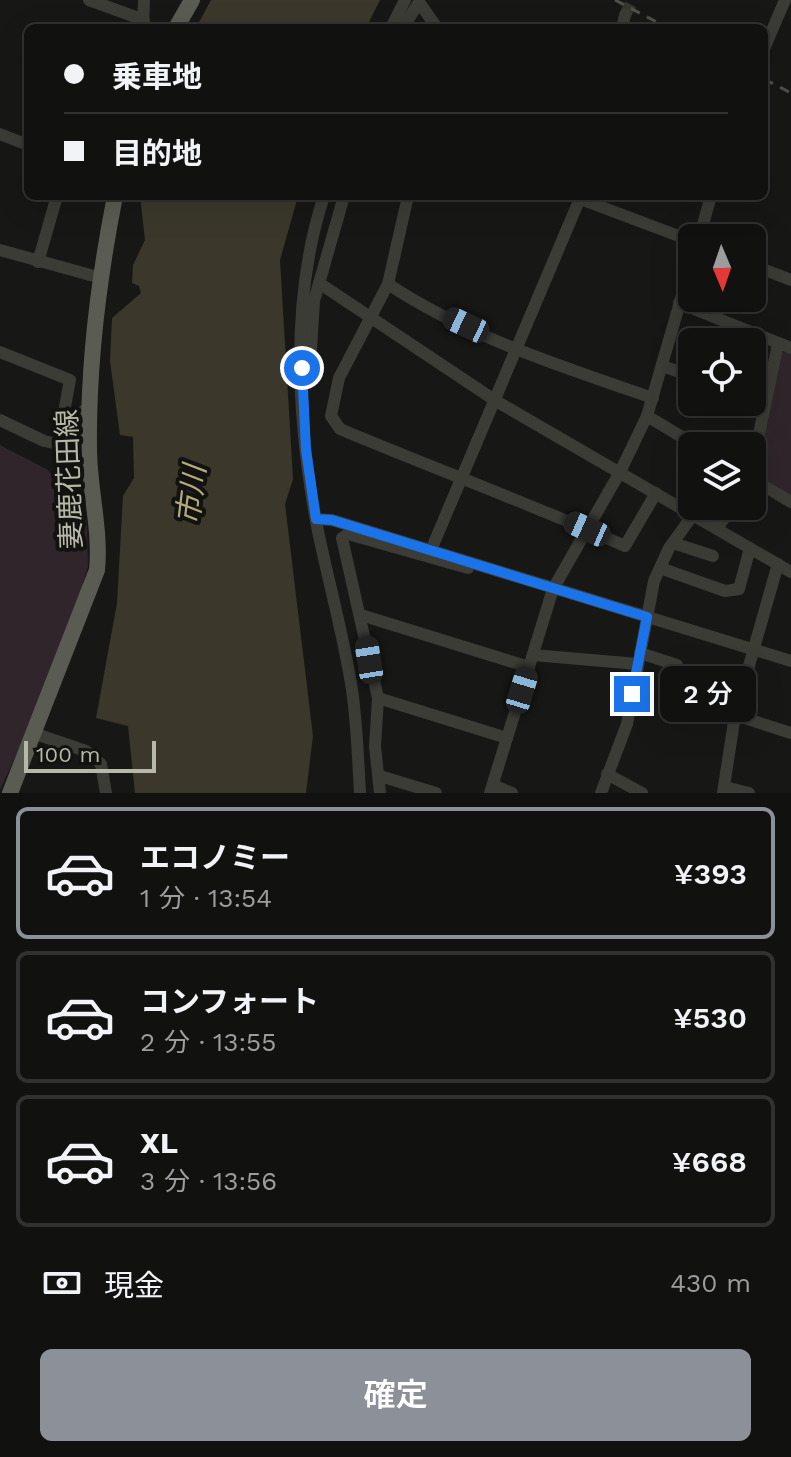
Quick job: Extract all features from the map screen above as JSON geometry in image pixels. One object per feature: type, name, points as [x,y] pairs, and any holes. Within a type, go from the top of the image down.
[{"type":"main road","points":[[178,24],[192,0]]},
{"type":"main road","name":"妻鹿花田線","points":[[10,793],[36,734],[97,570],[99,538],[89,450],[91,406],[101,278],[114,200]]},
{"type":"street","points":[[89,0],[143,24],[144,0]]},
{"type":"street","points":[[393,24],[405,0]]},
{"type":"street","points":[[768,40],[785,0]]},
{"type":"street","points":[[405,24],[419,2],[434,24]]},
{"type":"street","points":[[0,134],[24,143]]},
{"type":"street","points":[[38,262],[56,200]]},
{"type":"street","points":[[323,200],[308,265],[302,368],[306,450],[316,519],[351,686],[360,793]]},
{"type":"street","points":[[302,368],[310,365],[312,355],[309,341],[319,283],[343,200]]},
{"type":"street","points":[[407,200],[388,284],[339,378],[331,416],[340,429],[462,480],[525,501],[625,546],[656,493]]},
{"type":"street","points":[[431,550],[519,349],[576,200]]},
{"type":"street","points":[[585,200],[678,236]]},
{"type":"street","points":[[703,224],[710,200]]},
{"type":"street","points":[[0,250],[101,278]]},
{"type":"street","points":[[766,270],[791,280]]},
{"type":"street","points":[[319,283],[496,401],[678,506]]},
{"type":"street","points":[[388,284],[413,301],[519,349],[653,398]]},
{"type":"street","points":[[512,793],[491,789],[553,589],[620,472],[647,416],[678,307]]},
{"type":"street","points":[[701,312],[785,346],[766,403]]},
{"type":"street","points":[[0,352],[70,380],[58,444]]},
{"type":"street","points":[[662,366],[678,371]]},
{"type":"street","points":[[0,420],[67,446],[79,434],[82,412],[91,406]]},
{"type":"street","points":[[647,416],[678,435]]},
{"type":"street","points":[[766,487],[791,502]]},
{"type":"street","points":[[316,519],[332,520],[791,661]]},
{"type":"street","points":[[601,793],[627,724],[647,617],[660,568],[689,520]]},
{"type":"street","points":[[702,520],[791,572]]},
{"type":"street","points":[[717,529],[723,520]]},
{"type":"street","points":[[380,793],[375,746],[378,698],[342,538],[348,534],[454,566],[508,573]]},
{"type":"street","points":[[673,543],[713,556]]},
{"type":"street","points":[[660,568],[725,591],[739,589],[750,548]]},
{"type":"street","points":[[749,793],[724,790],[735,715],[751,649],[778,564]]},
{"type":"street","points":[[361,615],[531,661],[639,658],[677,665]]},
{"type":"street","points":[[378,698],[507,738]]},
{"type":"street","points":[[735,715],[791,733]]},
{"type":"street","points":[[36,734],[86,751],[101,764],[106,793]]},
{"type":"street","points":[[607,774],[642,793]]},
{"type":"street","points":[[380,776],[436,793]]},
{"type":"shaded area","points":[[786,351],[791,353],[791,497],[766,482],[766,432],[763,432],[780,354]]},
{"type":"shaded area","points":[[0,445],[48,470],[87,522],[88,567],[60,660],[0,790]]},
{"type":"water","points":[[211,0],[380,0],[368,24],[198,24]]},
{"type":"water","name":"市川","points":[[140,200],[297,200],[280,260],[293,479],[285,504],[313,736],[306,793],[135,793],[128,726],[96,718],[117,603],[123,496],[134,478],[133,437],[120,435],[110,361],[112,318],[141,293],[139,286],[132,283],[133,265],[145,240]]},
{"type":"tunnel","points":[[625,15],[633,0]]},
{"type":"railway","points":[[615,0],[660,24]]},
{"type":"railway","points":[[768,81],[791,93]]},
{"type":"route","points":[[302,368],[306,450],[316,519],[332,520],[647,617],[632,694]]}]
